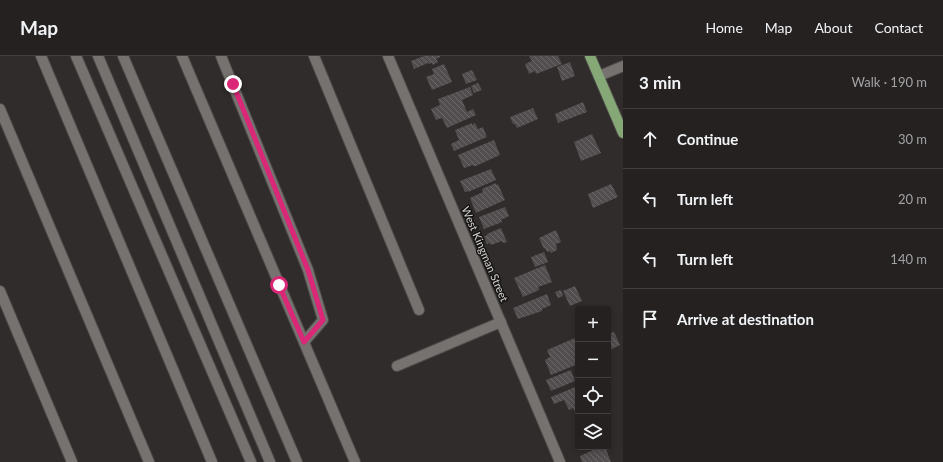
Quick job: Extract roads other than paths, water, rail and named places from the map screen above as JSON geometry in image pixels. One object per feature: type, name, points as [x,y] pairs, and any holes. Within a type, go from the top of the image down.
[{"type":"main road","points":[[590,56],[623,133]]},
{"type":"street","points":[[41,56],[212,462]]},
{"type":"street","points":[[76,56],[251,462]]},
{"type":"street","points":[[98,56],[270,462]]},
{"type":"street","points":[[123,56],[297,462]]},
{"type":"street","points":[[182,56],[355,462]]},
{"type":"street","points":[[221,56],[308,270],[323,320],[304,342]]},
{"type":"street","points":[[314,56],[419,310]]},
{"type":"street","name":"West Kingman Street","points":[[388,56],[560,462]]},
{"type":"street","points":[[599,76],[623,66]]},
{"type":"street","points":[[0,109],[149,462]]},
{"type":"street","points":[[0,291],[72,462]]},
{"type":"street","points":[[397,366],[500,322]]}]
